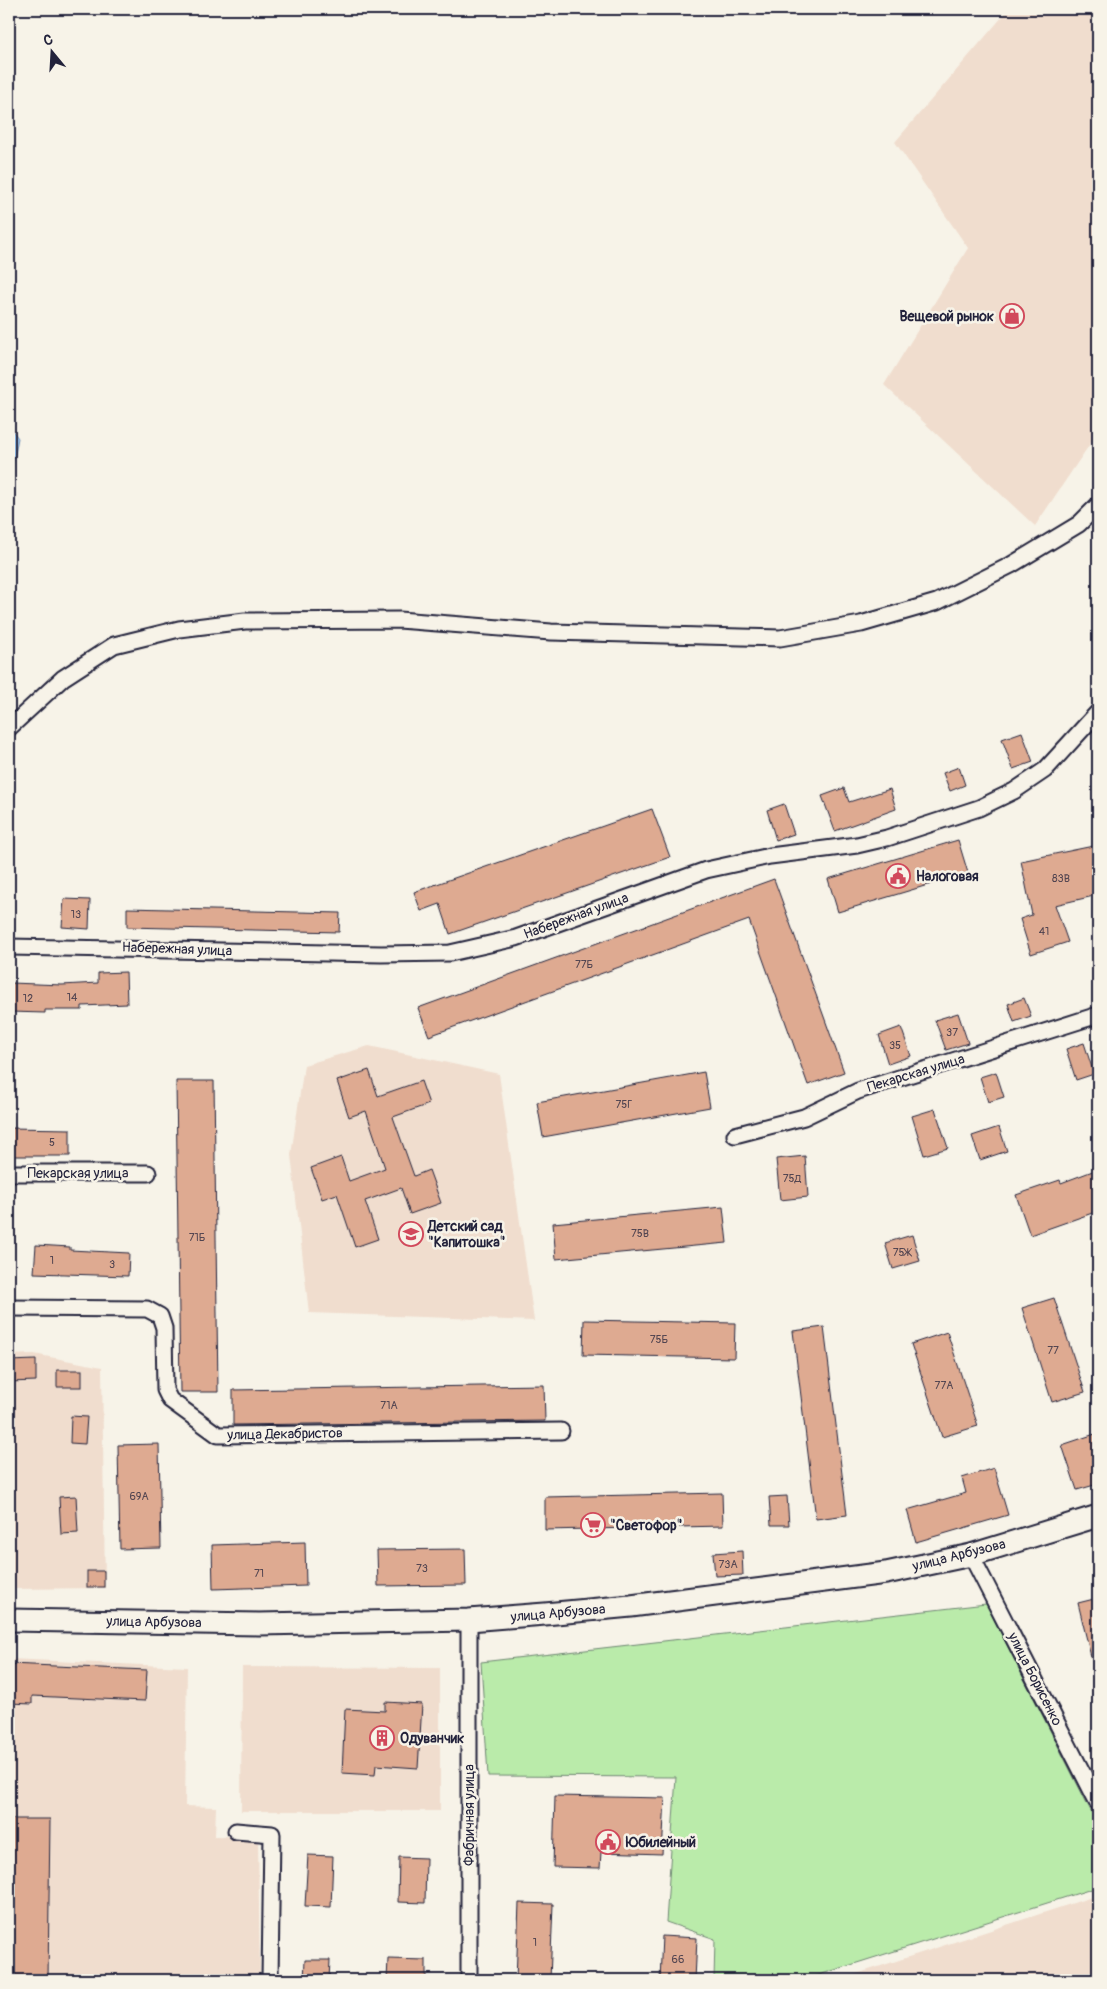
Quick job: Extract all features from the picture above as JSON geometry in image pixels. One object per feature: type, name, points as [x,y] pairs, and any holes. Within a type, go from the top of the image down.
[{"type":"street","points":[[9,728],[63,678],[114,645],[179,629],[245,621],[399,620],[551,632],[780,638],[861,624],[937,602],[986,577],[1080,524],[1098,505]]},
{"type":"street","name":"Набережная улица","points":[[9,947],[381,954],[450,952],[516,938],[722,866],[770,856],[857,845],[887,838],[979,808],[1014,791],[1045,770],[1098,712]]},
{"type":"street","name":"Пекарская улица","points":[[735,1135],[804,1118],[858,1091],[1098,1015]]},
{"type":"street","name":"Пекарская улица","points":[[9,1173],[148,1173]]},
{"type":"street","name":"улица Декабристов","points":[[9,1308],[147,1309],[160,1316],[164,1328],[165,1390],[170,1400],[218,1435],[561,1431]]},
{"type":"street","name":"улица Арбузова","points":[[9,1620],[259,1624],[469,1620],[621,1607],[886,1573],[971,1555],[1098,1516]]},
{"type":"street","name":"улица Борисенко","points":[[971,1555],[1098,1803]]},
{"type":"street","name":"Фабричная улица","points":[[469,1620],[469,1980]]},
{"type":"street","points":[[236,1831],[272,1834],[270,1980]]},
{"type":"shaded area","name":"Вещевой рынок","points":[[1009,9],[1098,9],[1098,432],[1035,526],[884,385],[968,248],[895,142]]},
{"type":"shaded area","name":"Детский сад \"Капитошка\"","points":[[369,1046],[499,1074],[534,1321],[309,1313],[291,1155],[304,1065]]},
{"type":"shaded area","points":[[34,1354],[102,1367],[105,1588],[9,1589],[9,1355]]},
{"type":"shaded area","points":[[9,1659],[187,1667],[185,1806],[216,1807],[215,1836],[258,1837],[260,1980],[9,1980]]},
{"type":"shaded area","points":[[242,1667],[440,1668],[440,1811],[241,1811]]},
{"type":"shaded area","points":[[1098,1895],[1098,1980],[838,1980]]},
{"type":"green space","points":[[986,1604],[1098,1825],[1098,1887],[803,1980],[714,1980],[715,1939],[666,1922],[676,1777],[488,1776],[481,1662]]},
{"type":"water","points":[[9,426],[18,438],[9,486]]},
{"type":"building","points":[[1022,732],[1033,762],[1013,769],[1002,739]]},
{"type":"building","points":[[959,767],[965,785],[950,791],[943,773]]},
{"type":"building","points":[[844,788],[849,802],[890,789],[896,809],[835,831],[822,796]]},
{"type":"building","points":[[784,804],[794,834],[776,840],[767,810]]},
{"type":"building","points":[[652,809],[670,857],[450,934],[440,904],[421,911],[414,892]]},
{"type":"building","name":"Налоговая","points":[[958,840],[968,873],[838,912],[828,879]]},
{"type":"building","points":[[1098,845],[1098,895],[1055,905],[1068,942],[1031,954],[1020,919],[1032,915],[1021,861]]},
{"type":"building","points":[[774,879],[844,1072],[808,1085],[749,920],[429,1036],[418,1008]]},
{"type":"building","points":[[64,899],[90,900],[89,929],[62,927]]},
{"type":"building","points":[[127,908],[340,913],[339,932],[127,927]]},
{"type":"building","points":[[126,972],[127,1004],[82,1006],[82,1010],[45,1010],[45,1013],[10,1012],[11,983],[62,985],[98,983],[98,973]]},
{"type":"building","points":[[1024,998],[1031,1016],[1014,1022],[1008,1004]]},
{"type":"building","points":[[958,1013],[968,1043],[946,1050],[935,1020]]},
{"type":"building","points":[[901,1027],[911,1056],[888,1064],[879,1035]]},
{"type":"building","points":[[1084,1043],[1094,1074],[1076,1080],[1066,1049]]},
{"type":"building","points":[[369,1070],[378,1096],[421,1081],[429,1104],[393,1117],[414,1176],[429,1170],[441,1203],[410,1214],[401,1188],[365,1201],[378,1239],[355,1247],[337,1194],[322,1199],[311,1168],[341,1157],[349,1181],[385,1168],[366,1111],[349,1117],[337,1081]]},
{"type":"building","points":[[704,1072],[710,1107],[543,1137],[537,1102]]},
{"type":"building","points":[[996,1072],[1004,1097],[988,1102],[980,1077]]},
{"type":"building","points":[[176,1081],[214,1081],[218,1392],[180,1392]]},
{"type":"building","points":[[935,1109],[948,1148],[924,1155],[912,1116]]},
{"type":"building","points":[[999,1127],[1007,1151],[980,1160],[972,1136]]},
{"type":"building","points":[[9,1128],[70,1129],[70,1156],[9,1156]]},
{"type":"building","points":[[805,1156],[808,1197],[780,1200],[776,1159]]},
{"type":"building","points":[[1098,1169],[1098,1211],[1030,1235],[1016,1195],[1060,1180],[1061,1183]]},
{"type":"building","points":[[723,1207],[727,1243],[556,1259],[553,1223]]},
{"type":"building","points":[[912,1235],[920,1261],[893,1269],[885,1243]]},
{"type":"building","points":[[36,1245],[70,1247],[70,1250],[129,1253],[128,1276],[34,1273]]},
{"type":"building","points":[[1054,1298],[1085,1392],[1052,1402],[1022,1308]]},
{"type":"building","points":[[584,1320],[735,1323],[734,1358],[583,1355]]},
{"type":"building","points":[[824,1327],[847,1515],[816,1519],[793,1331]]},
{"type":"building","points":[[947,1332],[978,1426],[942,1437],[911,1344]]},
{"type":"building","points":[[36,1360],[36,1381],[9,1382],[9,1361]]},
{"type":"building","points":[[57,1370],[82,1370],[82,1387],[57,1387]]},
{"type":"building","points":[[544,1385],[545,1421],[233,1425],[233,1390]]},
{"type":"building","points":[[71,1416],[87,1417],[85,1444],[70,1443]]},
{"type":"building","points":[[1098,1433],[1098,1484],[1077,1490],[1062,1445]]},
{"type":"building","points":[[159,1444],[161,1548],[120,1549],[118,1445]]},
{"type":"building","points":[[994,1468],[1008,1515],[916,1542],[907,1510],[966,1493],[962,1478]]},
{"type":"building","points":[[722,1493],[723,1526],[545,1530],[545,1497]]},
{"type":"building","points":[[76,1496],[78,1533],[61,1534],[59,1497]]},
{"type":"building","points":[[787,1496],[789,1525],[771,1525],[769,1497]]},
{"type":"building","points":[[305,1542],[306,1586],[213,1589],[212,1545]]},
{"type":"building","points":[[465,1549],[466,1585],[378,1586],[377,1550]]},
{"type":"building","points":[[742,1551],[743,1575],[715,1576],[713,1553]]},
{"type":"building","points":[[87,1571],[104,1571],[104,1587],[87,1587]]},
{"type":"building","points":[[1098,1598],[1098,1665],[1093,1665],[1078,1603]]},
{"type":"building","points":[[9,1664],[147,1670],[145,1701],[32,1696],[32,1704],[9,1703]]},
{"type":"building","name":"Одуванчик","points":[[385,1702],[422,1704],[418,1768],[376,1765],[375,1775],[342,1773],[345,1709],[385,1711]]},
{"type":"building","name":"Юбилейный","points":[[555,1796],[665,1798],[662,1854],[601,1852],[600,1868],[553,1867]]},
{"type":"building","points":[[9,1819],[50,1819],[48,1980],[9,1980]]},
{"type":"building","points":[[308,1855],[333,1856],[331,1907],[305,1906]]},
{"type":"building","points":[[399,1857],[426,1858],[425,1903],[398,1902]]},
{"type":"building","points":[[519,1903],[553,1904],[550,1980],[516,1980]]},
{"type":"building","points":[[662,1936],[697,1938],[695,1980],[660,1980]]},
{"type":"building","points":[[388,1959],[426,1960],[426,1980],[387,1980]]},
{"type":"building","points":[[305,1960],[330,1960],[329,1980],[304,1980]]},
{"type":"place","name":"Вещевой рынок","points":[[1012,316]]},
{"type":"place","name":"Налоговая","points":[[898,876]]},
{"type":"place","name":"Детский сад \"Капитошка\"","points":[[411,1234]]},
{"type":"place","name":"\"Светофор\"","points":[[593,1525]]},
{"type":"place","name":"Одуванчик","points":[[382,1738]]},
{"type":"place","name":"Юбилейный","points":[[608,1842]]}]
